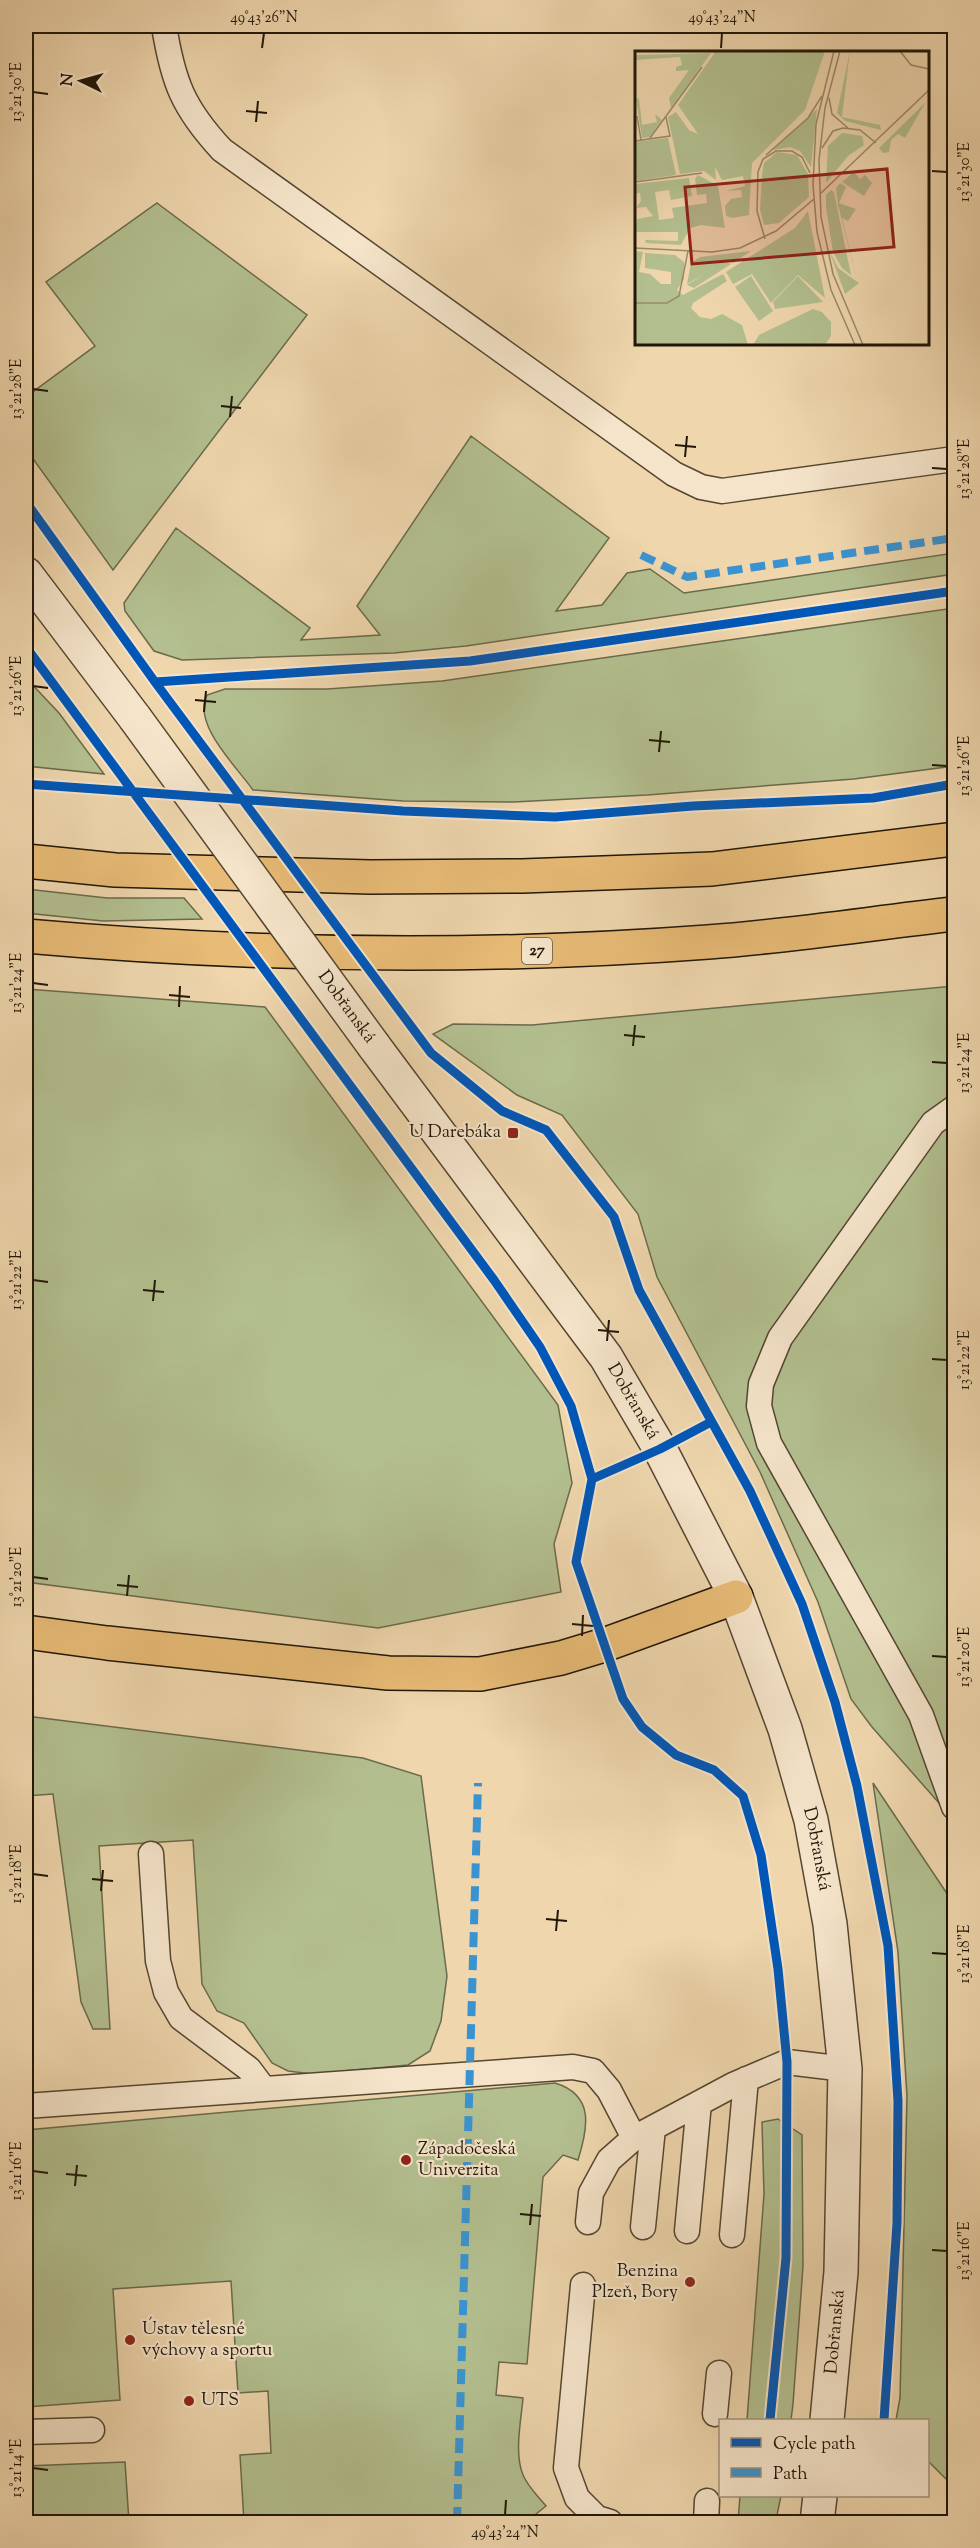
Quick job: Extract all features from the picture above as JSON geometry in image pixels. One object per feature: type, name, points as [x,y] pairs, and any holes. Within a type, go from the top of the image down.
[{"type":"main road","points":[[26,861],[115,870],[370,877],[522,876],[712,869],[954,839]]},
{"type":"main road","name":"27","points":[[26,936],[202,949],[373,953],[531,951],[709,942],[954,914]]},
{"type":"main road","points":[[26,955],[117,944]]},
{"type":"main road","points":[[26,1632],[107,1643],[388,1673],[480,1674],[561,1658],[604,1645],[736,1597]]},
{"type":"street","name":"Dobřanská","points":[[26,574],[80,643],[374,1046],[606,1357],[664,1456],[736,1597],[785,1730],[811,1820],[830,1924],[845,2069],[841,2272],[827,2419]]},
{"type":"street","points":[[817,2523],[820,2497]]},
{"type":"lane","points":[[164,26],[167,48],[180,94],[199,125],[222,150],[674,474],[700,487],[722,491],[954,459]]},
{"type":"lane","points":[[954,1108],[933,1123],[780,1338],[761,1384],[759,1406],[770,1443],[921,1715],[954,1807]]},
{"type":"lane","points":[[151,1854],[158,1961],[166,1992],[182,2018],[249,2069],[264,2089]]},
{"type":"lane","points":[[588,2222],[591,2193],[609,2160],[643,2133],[746,2079],[787,2062],[845,2069]]},
{"type":"lane","points":[[26,2106],[573,2067],[593,2071],[643,2133],[643,2227]]},
{"type":"lane","points":[[732,2235],[746,2079]]},
{"type":"lane","points":[[687,2231],[699,2103]]},
{"type":"lane","points":[[583,2285],[586,2334],[566,2468],[577,2498],[597,2518],[610,2523]]},
{"type":"lane","points":[[715,2414],[719,2373]]},
{"type":"lane","points":[[26,2432],[92,2430]]},
{"type":"green space","points":[[157,203],[307,315],[113,570],[26,449],[26,397],[95,346],[46,282]]},
{"type":"green space","points":[[471,436],[609,538],[556,611],[602,605],[627,573],[650,569],[684,593],[954,553],[954,574],[466,646],[394,653],[182,660],[154,651],[125,611],[124,603],[176,528],[310,628],[301,640],[380,635],[357,606]]},
{"type":"green space","points":[[954,608],[954,766],[854,779],[647,795],[514,802],[403,801],[253,790],[218,744],[205,719],[204,706],[207,695],[225,689],[327,689],[442,681]]},
{"type":"green space","points":[[26,678],[59,713],[104,774],[26,766]]},
{"type":"green space","points":[[26,889],[107,898],[184,898],[202,919],[103,921],[26,913]]},
{"type":"green space","points":[[954,986],[954,1820],[872,1727],[851,1699],[818,1602],[760,1472],[657,1277],[638,1214],[562,1115],[517,1095],[433,1034],[453,1024],[532,1025]]},
{"type":"green space","points":[[26,989],[265,1007],[558,1405],[572,1483],[554,1544],[561,1592],[378,1628],[26,1582]]},
{"type":"green space","points":[[26,1716],[363,1758],[421,1776],[447,1976],[441,2021],[430,2051],[408,2065],[312,2074],[288,2071],[272,2063],[244,2023],[217,2011],[202,1984],[193,1840],[99,1846],[110,2029],[93,2029],[81,2002],[53,1794],[26,1796]]},
{"type":"green space","points":[[873,1783],[954,1904],[954,2487],[929,2462],[929,2419],[896,2419],[900,2398],[907,2096],[898,1952]]},
{"type":"green space","points":[[555,2083],[568,2088],[582,2104],[586,2125],[584,2136],[578,2160],[563,2155],[543,2177],[527,2364],[499,2362],[496,2395],[523,2398],[519,2437],[520,2466],[528,2484],[546,2506],[526,2522],[244,2522],[240,2455],[271,2453],[268,2391],[238,2393],[231,2281],[113,2289],[120,2400],[26,2407],[26,2130]]},
{"type":"green space","points":[[778,2119],[802,2135],[803,2266],[791,2419],[747,2419],[764,2194],[762,2122]]},
{"type":"green space","points":[[125,2462],[129,2522],[26,2522],[26,2466]]},
{"type":"green space","points":[[740,2497],[781,2497],[777,2515],[771,2522],[738,2522]]},
{"type":"marked path","points":[[641,555],[687,577],[954,538]]},
{"type":"marked path","points":[[457,2522],[478,1783]]},
{"type":"cycle path","points":[[26,502],[155,682],[431,1053],[502,1111],[546,1130],[614,1217],[639,1290],[750,1491],[802,1604],[835,1702],[857,1786],[888,1946],[898,2101],[897,2223],[884,2419]]},
{"type":"cycle path","points":[[155,682],[470,661],[954,591]]},
{"type":"cycle path","points":[[26,647],[494,1280],[540,1347],[571,1406],[592,1479],[660,1449],[711,1422]]},
{"type":"cycle path","points":[[26,784],[403,811],[555,817],[693,806],[873,798],[954,784]]},
{"type":"cycle path","points":[[592,1479],[576,1562],[623,1699],[642,1727],[676,1755],[714,1770],[743,1796],[761,1855],[778,1969],[787,2062],[786,2258],[770,2419]]},
{"type":"place","name":"U Darebáka","points":[[513,1133]]},
{"type":"place","name":"Západočeská Univerzita","points":[[406,2160]]},
{"type":"place","name":"Benzina Plzeň, Bory","points":[[690,2282]]},
{"type":"place","name":"Ústav tělesné výchovy a sportu","points":[[130,2340]]},
{"type":"place","name":"UTS","points":[[189,2401]]}]
